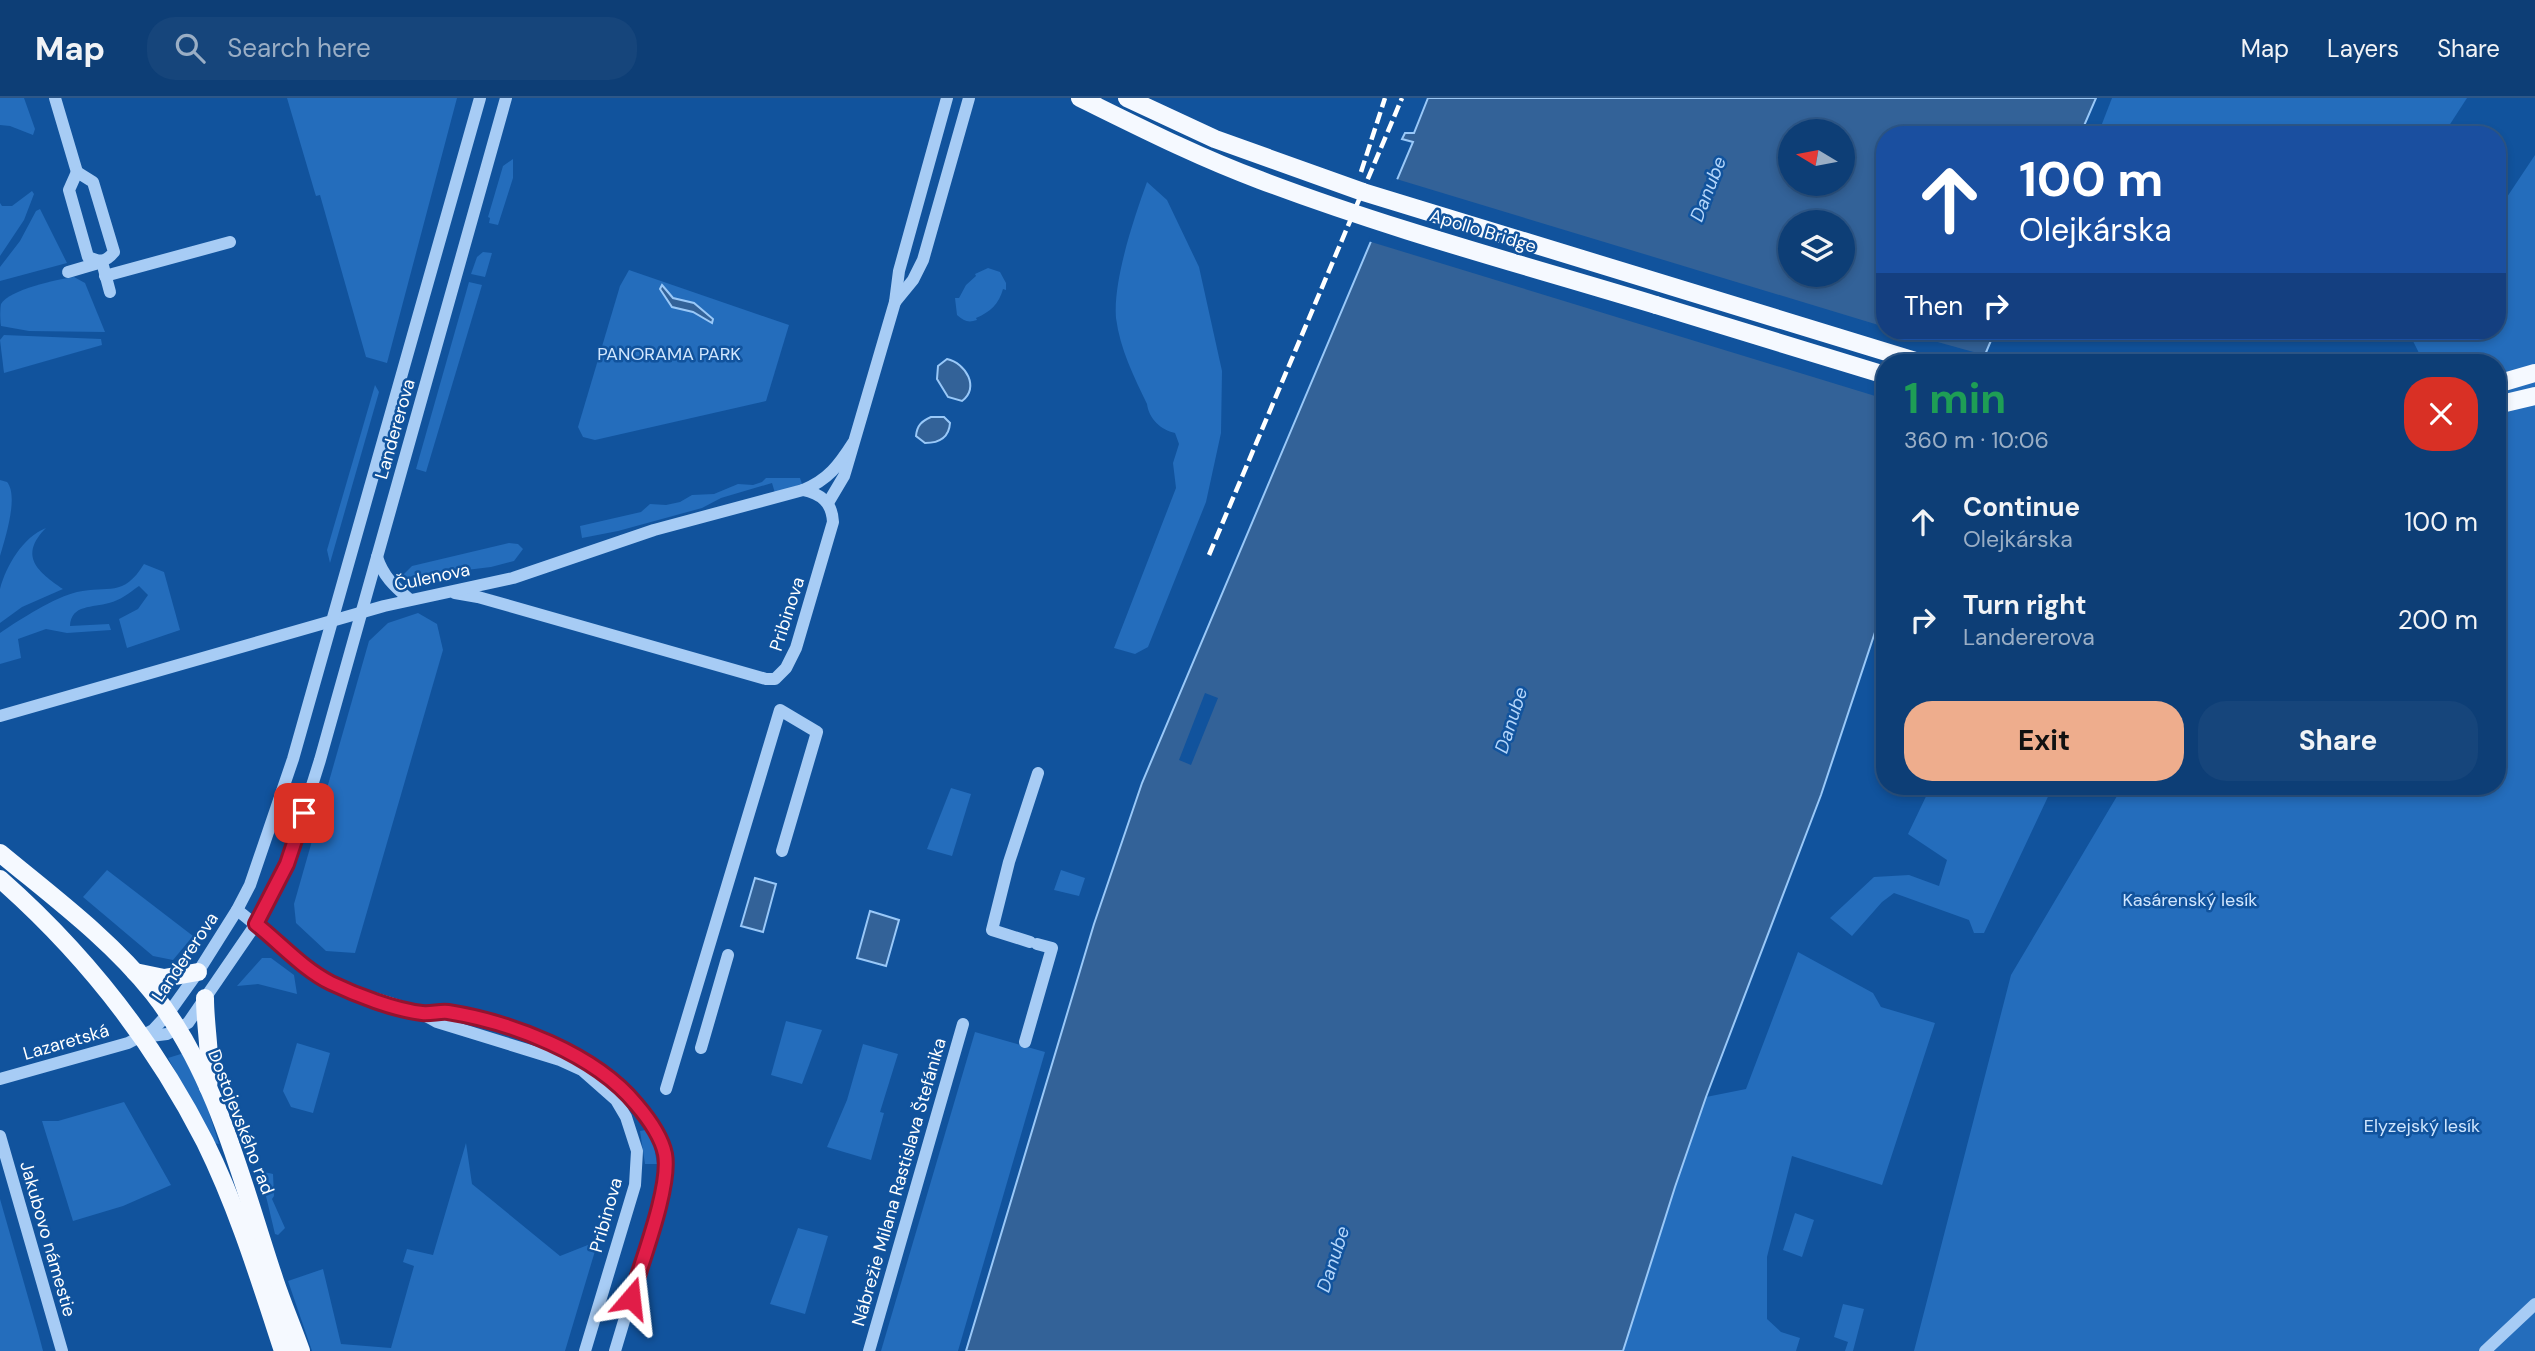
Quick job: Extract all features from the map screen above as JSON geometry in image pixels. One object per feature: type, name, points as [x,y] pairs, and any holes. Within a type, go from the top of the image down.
[{"type":"main road","name":"Apollo Bridge","points":[[1080,98],[1189,151],[1305,196],[1876,371]]},
{"type":"main road","name":"Apollo Bridge","points":[[1127,98],[1215,139],[1351,188],[1893,354]]},
{"type":"main road","points":[[2506,381],[2535,373]]},
{"type":"main road","points":[[2506,403],[2535,396]]},
{"type":"main road","name":"Dostojevského rad","points":[[0,853],[102,938],[135,972],[179,1030],[208,1087],[244,1182],[301,1351]]},
{"type":"main road","points":[[0,879],[46,922],[90,970],[142,1037],[198,1131],[225,1186],[284,1351]]},
{"type":"main road","points":[[135,972],[164,978],[198,972]]},
{"type":"main road","points":[[205,998],[211,1063],[208,1087]]},
{"type":"street","points":[[55,98],[77,172],[69,190],[88,257],[102,262]]},
{"type":"street","name":"Landererova","points":[[142,1037],[168,1014],[198,972],[250,885],[293,759],[480,98]]},
{"type":"street","name":"Landererova","points":[[179,1030],[188,1023],[256,924],[287,864],[320,760],[506,98]]},
{"type":"street","points":[[803,490],[818,494],[828,503],[844,476],[895,302],[899,271],[947,98]]},
{"type":"street","points":[[895,302],[913,280],[923,260],[969,98]]},
{"type":"street","points":[[68,272],[108,260],[114,253],[93,182],[77,172]]},
{"type":"street","points":[[105,276],[230,242]]},
{"type":"street","points":[[102,262],[110,292]]},
{"type":"street","name":"Čulenova","points":[[0,716],[409,599],[452,593],[486,582],[513,578],[654,530],[803,490],[826,478],[838,466],[853,443]]},
{"type":"street","name":"Pribinova","points":[[452,593],[478,597],[766,679],[775,679],[786,668],[796,648],[828,543],[833,522],[828,503]]},
{"type":"street","points":[[377,557],[381,570],[389,581],[409,599]]},
{"type":"street","points":[[666,1089],[780,710],[817,732],[782,851]]},
{"type":"street","points":[[1025,1042],[1052,948],[992,930],[1009,862],[1038,774]]},
{"type":"street","points":[[237,910],[305,965],[331,982],[423,1014],[446,1012],[490,1022],[543,1040],[591,1064],[631,1098],[659,1136],[665,1155],[666,1181],[615,1351]]},
{"type":"street","points":[[701,1048],[728,955]]},
{"type":"street","name":"Pribinova","points":[[423,1014],[437,1022],[560,1060],[582,1070],[616,1100],[626,1117],[637,1151],[636,1170],[629,1206],[584,1351]]},
{"type":"street","name":"Nábrežie Milana Rastislava Štefánika","points":[[869,1351],[963,1024]]},
{"type":"street","points":[[142,1037],[179,1030]]},
{"type":"street","name":"Lazaretská","points":[[0,1079],[142,1037]]},
{"type":"street","name":"Jakubovo námestie","points":[[0,1136],[62,1351]]},
{"type":"street","points":[[2484,1351],[2535,1304]]},
{"type":"street","points":[[2496,1339],[2503,1351]]},
{"type":"green space","points":[[0,98],[24,98],[35,129],[33,135],[0,125]]},
{"type":"green space","points":[[287,98],[457,98],[387,363],[366,357],[320,195],[316,196]]},
{"type":"green space","points":[[2112,98],[2467,98],[2449,126],[2101,126]]},
{"type":"green space","points":[[2535,155],[2535,1351],[1914,1351],[2011,975],[2118,795],[2506,795],[2506,354],[2419,354],[2413,341],[2506,340],[2506,198]]},
{"type":"green space","points":[[513,159],[513,178],[498,225],[489,223],[488,217],[503,166]]},
{"type":"green space","points":[[1147,182],[1167,200],[1199,267],[1222,371],[1221,433],[1206,502],[1148,647],[1135,654],[1114,648],[1176,488],[1173,463],[1179,444],[1175,433],[1161,426],[1150,414],[1124,352],[1116,318],[1121,268]]},
{"type":"green space","points":[[32,191],[34,194],[24,220],[0,256],[0,203],[2,206],[12,206]]},
{"type":"green space","points":[[40,209],[67,263],[0,281],[0,267],[20,241],[36,211]]},
{"type":"green space","points":[[483,252],[492,253],[485,277],[471,274],[477,257]]},
{"type":"green space","points":[[988,268],[1000,272],[1006,283],[1006,290],[1003,289],[996,303],[976,318],[977,320],[964,320],[957,315],[955,298],[959,298],[975,274]]},
{"type":"green space","name":"PANORAMA PARK","points":[[629,270],[789,325],[766,401],[595,440],[583,437],[578,427],[620,286]]},
{"type":"green space","points":[[74,277],[85,283],[105,332],[29,331],[1,326],[1,304],[13,294]]},
{"type":"green space","points":[[469,282],[482,285],[426,472],[416,469]]},
{"type":"green space","points":[[4,335],[101,339],[102,345],[4,373],[0,340]]},
{"type":"green space","points":[[375,385],[379,392],[330,563],[327,550]]},
{"type":"green space","points":[[766,478],[800,478],[802,484],[775,493],[772,483],[721,498],[702,508],[582,538],[580,526],[641,512],[650,504],[680,502],[692,495],[714,494],[738,484],[753,485]]},
{"type":"green space","points":[[0,480],[7,482],[12,497],[10,518],[0,556]]},
{"type":"green space","points":[[46,528],[33,547],[32,555],[39,570],[63,589],[22,607],[0,623],[0,589],[6,571],[23,545]]},
{"type":"green space","points":[[509,543],[518,544],[523,549],[514,561],[491,567],[400,578],[412,566]]},
{"type":"green space","points":[[144,564],[164,572],[180,630],[127,648],[119,619],[138,609],[148,595],[139,586],[113,602],[79,610],[71,619],[70,626],[109,624],[111,630],[67,633],[46,629],[18,639],[21,658],[0,664],[0,633],[68,595],[122,586],[136,575]]},
{"type":"green space","points":[[418,613],[437,624],[443,650],[355,953],[326,951],[296,923],[294,904],[369,641],[388,623]]},
{"type":"green space","points":[[951,788],[971,794],[952,856],[927,849]]},
{"type":"green space","points":[[1927,795],[2049,795],[1984,933],[1974,933],[1969,920],[1894,893],[1882,902],[1852,936],[1830,918],[1874,877],[1909,875],[1939,886],[1947,860],[1908,834]]},
{"type":"green space","points":[[107,870],[193,936],[173,960],[153,956],[83,897]]},
{"type":"green space","points":[[1061,870],[1085,878],[1079,896],[1054,890]]},
{"type":"green space","points":[[1798,952],[1873,993],[1881,1007],[1935,1023],[1882,1185],[1792,1156],[1767,1257],[1767,1319],[1781,1332],[1800,1338],[1796,1351],[1623,1351],[1706,1097],[1746,1089]]},
{"type":"green space","points":[[262,958],[271,958],[294,975],[297,994],[258,984],[237,986]]},
{"type":"green space","points":[[786,1021],[822,1030],[802,1084],[771,1075]]},
{"type":"green space","points":[[975,1032],[1045,1052],[958,1351],[881,1351]]},
{"type":"green space","points":[[297,1043],[330,1053],[313,1113],[291,1107],[283,1091]]},
{"type":"green space","points":[[863,1044],[898,1054],[880,1112],[884,1113],[871,1160],[827,1147],[847,1100]]},
{"type":"green space","points":[[184,1053],[204,1097],[219,1144],[214,1143],[168,1058]]},
{"type":"green space","points":[[124,1102],[171,1185],[123,1206],[73,1221],[42,1121],[58,1121]]},
{"type":"green space","points":[[646,1130],[654,1146],[657,1164],[645,1164],[640,1131]]},
{"type":"green space","points":[[466,1143],[472,1184],[560,1256],[598,1241],[565,1351],[312,1351],[288,1281],[323,1269],[341,1344],[391,1348],[414,1266],[403,1262],[407,1249],[433,1255]]},
{"type":"green space","points":[[260,1171],[273,1174],[272,1199],[285,1228],[278,1235],[275,1234]]},
{"type":"green space","points":[[0,1199],[38,1332],[43,1351],[0,1351]]},
{"type":"green space","points":[[1795,1213],[1814,1220],[1802,1257],[1783,1250]]},
{"type":"green space","points":[[798,1228],[828,1236],[805,1314],[770,1304]]},
{"type":"green space","points":[[1843,1304],[1864,1309],[1853,1351],[1845,1351],[1848,1342],[1834,1337]]},
{"type":"water","name":"Danube","points":[[1428,98],[2096,98],[2084,126],[1876,126],[1876,340],[1991,340],[1985,354],[1876,354],[1876,629],[1821,795],[1706,1097],[1623,1351],[966,1351],[1094,924],[1142,783],[1413,142],[1402,139],[1405,133],[1414,133]]},
{"type":"water","points":[[662,285],[673,298],[694,303],[713,319],[712,323],[693,312],[672,307],[660,289]]},
{"type":"water","points":[[947,359],[960,365],[968,377],[970,390],[962,401],[948,397],[937,379],[938,366]]},
{"type":"water","points":[[931,417],[944,417],[950,423],[949,428],[942,439],[925,443],[916,436],[917,429]]},
{"type":"water","points":[[755,878],[776,884],[763,932],[741,926]]},
{"type":"water","points":[[870,911],[899,920],[886,966],[857,958]]},
{"type":"pier","points":[[1393,178],[1876,324],[1876,340],[1930,340],[1981,354],[1876,354],[1876,396],[1368,241]]},
{"type":"pier","points":[[1205,693],[1218,698],[1191,765],[1179,760]]},
{"type":"railway","points":[[1361,172],[1385,98]]},
{"type":"railway","points":[[1209,555],[1402,98]]},
{"type":"route","points":[[304,813],[287,864],[274,894],[256,924],[305,965],[331,982],[423,1014],[446,1012],[490,1022],[543,1040],[580,1057],[620,1086],[647,1117],[659,1136],[665,1155],[666,1181],[631,1298]]},
{"type":"park label","name":"Kasárenský lesík","points":[[2190,900]]},
{"type":"park label","name":"Elyzejský lesík","points":[[2422,1126]]}]
